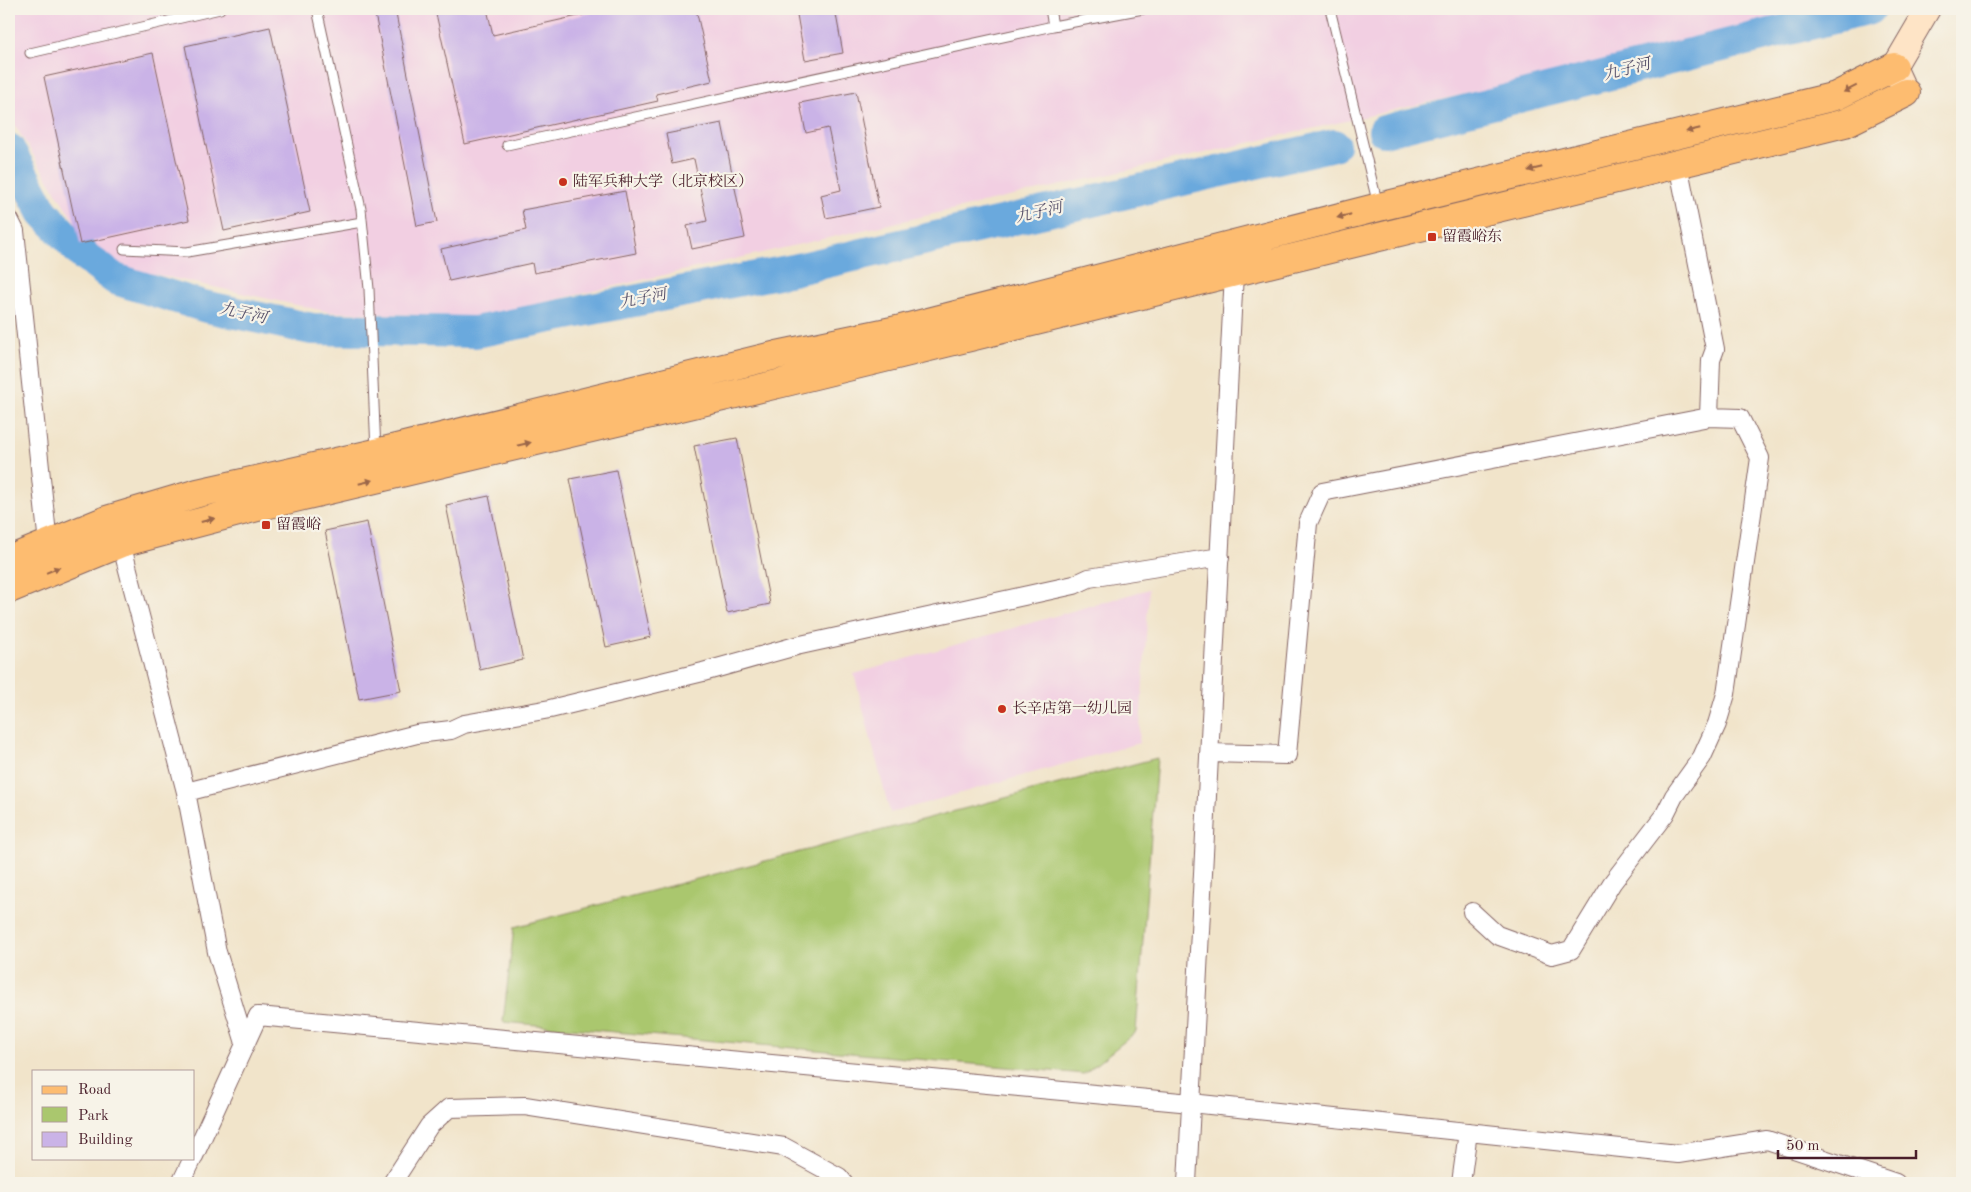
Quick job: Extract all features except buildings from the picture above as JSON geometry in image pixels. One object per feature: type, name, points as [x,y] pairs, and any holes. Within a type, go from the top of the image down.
[{"type":"main road","points":[[9,560],[107,520],[198,493],[376,453],[777,355],[897,330],[1379,207],[1836,96],[1894,67]]},
{"type":"main road","points":[[9,589],[121,543],[265,505],[772,386],[1845,123],[1906,93]]},
{"type":"street","points":[[1906,93],[1894,67],[1928,9]]},
{"type":"street","points":[[1678,164],[1715,349],[1711,360],[1709,417]]},
{"type":"street","points":[[9,218],[15,231],[14,281],[48,544]]},
{"type":"street","points":[[1187,1183],[1234,273]]},
{"type":"street","points":[[1210,753],[1287,755],[1308,524],[1322,492],[1709,417],[1740,418],[1760,458],[1726,694],[1718,724],[1702,757],[1674,796],[1665,814],[1612,883],[1571,950],[1552,956],[1497,935],[1472,912]]},
{"type":"street","points":[[121,543],[186,792],[217,952],[245,1043]]},
{"type":"street","points":[[186,792],[416,734],[451,730],[464,724],[570,704],[704,672],[796,646],[1074,585],[1089,578],[1220,557]]},
{"type":"street","points":[[195,1153],[258,1016],[1191,1103],[1678,1154],[1767,1140],[1896,1183]]},
{"type":"street","points":[[392,1183],[429,1126],[449,1108],[525,1106],[784,1147],[839,1177],[844,1183]]},
{"type":"street","points":[[1461,1183],[1468,1132]]},
{"type":"street","points":[[181,1183],[192,1160]]},
{"type":"lane","points":[[30,52],[220,9]]},
{"type":"lane","points":[[317,9],[362,222],[369,289],[376,453]]},
{"type":"lane","points":[[1050,9],[1053,26]]},
{"type":"lane","points":[[507,145],[1053,26],[1143,9]]},
{"type":"lane","points":[[1330,9],[1379,207]]},
{"type":"lane","points":[[124,249],[187,252],[362,222]]},
{"type":"shaded area","name":"陆军兵种大学（北京校区）","points":[[9,9],[1841,9],[478,317],[329,312],[131,269],[90,247],[9,116]]},
{"type":"shaded area","name":"长辛店第一幼儿园","points":[[1149,589],[1139,743],[890,813],[854,674]]},
{"type":"green space","points":[[1157,758],[1136,1032],[1084,1074],[503,1022],[514,927]]},
{"type":"waterway","name":"九子河","points":[[1384,131],[1870,9]]},
{"type":"waterway","name":"九子河","points":[[9,149],[43,212],[84,256],[115,279],[203,306],[312,329],[475,332],[793,270],[1334,145]]},
{"type":"place","name":"陆军兵种大学（北京校区）","points":[[563,182]]},
{"type":"place","name":"留霞峪东","points":[[1432,237]]},
{"type":"place","name":"留霞峪","points":[[266,525]]},
{"type":"place","name":"长辛店第一幼儿园","points":[[1002,709]]}]
